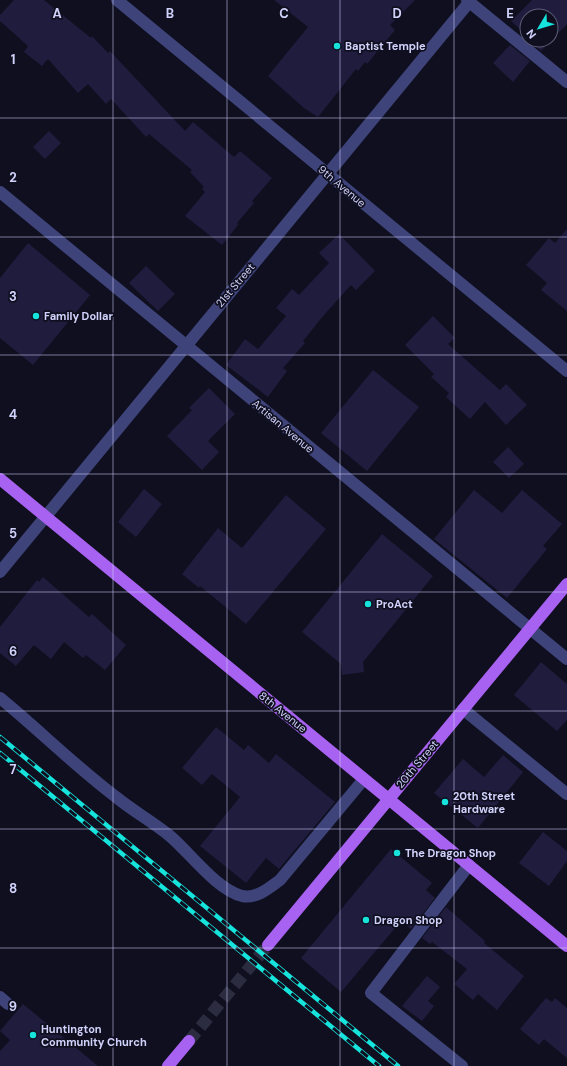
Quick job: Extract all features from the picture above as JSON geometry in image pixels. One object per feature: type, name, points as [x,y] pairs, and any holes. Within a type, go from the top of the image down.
[{"type":"main road","name":"8th Avenue","points":[[0,479],[567,946]]},
{"type":"main road","name":"20th Street","points":[[268,945],[567,584]]},
{"type":"main road","points":[[168,1066],[189,1040]]},
{"type":"street","name":"9th Avenue","points":[[117,0],[567,371]]},
{"type":"street","name":"21st Street","points":[[0,572],[44,516],[328,174],[469,1]]},
{"type":"street","points":[[469,1],[567,82]]},
{"type":"street","name":"Artisan Avenue","points":[[0,192],[567,659]]},
{"type":"street","points":[[0,698],[116,797],[171,837],[219,883],[234,893],[243,896],[254,896],[266,891],[280,880],[291,869],[364,779]]},
{"type":"street","points":[[463,708],[567,794]]},
{"type":"street","points":[[462,1066],[371,992],[469,865]]},
{"type":"building","points":[[14,0],[44,0],[91,38],[92,36],[108,53],[110,51],[185,131],[193,122],[234,157],[240,151],[272,178],[252,201],[254,203],[237,223],[238,225],[222,245],[185,216],[205,192],[202,189],[204,187],[190,172],[192,170],[149,134],[146,137],[111,99],[106,104],[88,84],[78,93],[48,59],[42,66],[24,52],[28,46],[0,21],[0,15]]},
{"type":"building","name":"Baptist Temple","points":[[274,0],[415,0],[390,25],[395,30],[367,64],[365,62],[358,71],[356,69],[318,117],[304,108],[268,76],[308,27]]},
{"type":"building","points":[[532,0],[567,0],[567,24],[559,32],[559,8],[524,8]]},
{"type":"building","points":[[519,13],[519,28],[511,21]]},
{"type":"building","points":[[510,45],[530,61],[513,82],[493,63]]},
{"type":"building","points":[[49,131],[61,143],[45,159],[33,147]]},
{"type":"building","points":[[567,229],[567,311],[541,290],[547,283],[526,265],[549,238],[555,243]]},
{"type":"building","points":[[339,234],[375,271],[356,290],[351,285],[323,316],[303,341],[305,343],[283,368],[287,371],[268,397],[226,365],[245,339],[258,349],[286,316],[276,308],[292,289],[299,295],[329,263],[319,253]]},
{"type":"building","name":"Family Dollar","points":[[28,243],[90,295],[33,365],[0,338],[0,278]]},
{"type":"building","points":[[146,266],[175,294],[158,311],[129,283]]},
{"type":"building","points":[[433,316],[455,338],[448,344],[500,390],[506,384],[527,405],[506,425],[485,402],[470,419],[446,397],[449,393],[431,377],[434,374],[405,345]]},
{"type":"building","points":[[373,370],[419,407],[367,471],[321,433]]},
{"type":"building","points":[[209,388],[235,414],[208,441],[219,452],[202,470],[167,436],[192,410],[189,408]]},
{"type":"building","points":[[508,447],[524,464],[509,478],[493,462]]},
{"type":"building","points":[[144,489],[162,504],[136,537],[118,522]]},
{"type":"building","points":[[474,490],[502,513],[522,490],[562,524],[543,546],[547,549],[507,598],[434,539]]},
{"type":"building","points":[[286,495],[326,529],[246,624],[200,586],[199,588],[182,574],[218,528],[242,548]]},
{"type":"building","name":"ProAct","points":[[382,534],[433,576],[363,662],[364,672],[342,675],[341,664],[302,632]]},
{"type":"building","points":[[43,577],[89,617],[92,614],[126,645],[105,670],[86,655],[83,658],[64,642],[51,659],[34,645],[16,666],[0,653],[0,627],[37,580],[39,582]]},
{"type":"building","points":[[541,662],[567,684],[567,720],[557,731],[514,695]]},
{"type":"building","points":[[216,727],[244,750],[248,745],[269,763],[276,754],[335,802],[279,869],[266,858],[246,883],[200,846],[240,797],[212,774],[202,785],[182,768]]},
{"type":"building","points":[[503,755],[523,772],[478,828],[434,793],[463,759],[484,777]]},
{"type":"building","points":[[543,832],[567,851],[567,861],[549,886],[519,863]]},
{"type":"building","name":"Dragon Shop","points":[[391,849],[432,883],[426,890],[435,898],[411,929],[401,921],[341,992],[301,958]]},
{"type":"building","points":[[446,907],[485,941],[484,943],[524,976],[497,1010],[478,994],[473,1000],[454,984],[467,969],[432,942],[430,944],[422,938]]},
{"type":"building","points":[[427,976],[440,987],[428,1001],[434,1006],[422,1021],[402,1006]]},
{"type":"building","points":[[546,998],[552,1002],[555,998],[567,1008],[567,1058],[544,1039],[539,1045],[520,1029]]},
{"type":"building","name":"Huntington Community Church","points":[[23,1004],[98,1066],[0,1066],[0,1051],[10,1040],[0,1031]]},
{"type":"tunnel","points":[[189,1041],[268,945]]},
{"type":"railway","points":[[0,737],[398,1066]]},
{"type":"railway","points":[[0,753],[379,1066]]},
{"type":"place","name":"Baptist Temple","points":[[337,46]]},
{"type":"place","name":"Family Dollar","points":[[36,316]]},
{"type":"place","name":"ProAct","points":[[368,604]]},
{"type":"place","name":"20th Street Hardware","points":[[445,802]]},
{"type":"place","name":"The Dragon Shop","points":[[397,853]]},
{"type":"place","name":"Dragon Shop","points":[[366,920]]},
{"type":"place","name":"Huntington Community Church","points":[[33,1035]]}]
